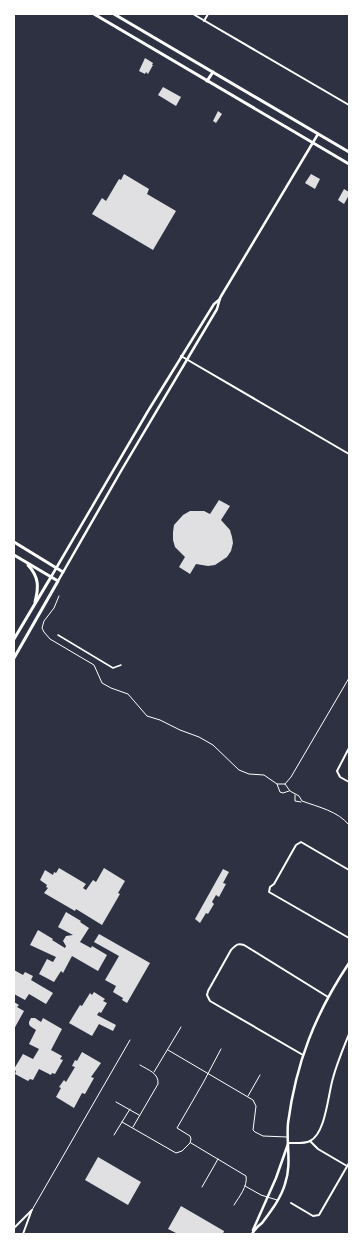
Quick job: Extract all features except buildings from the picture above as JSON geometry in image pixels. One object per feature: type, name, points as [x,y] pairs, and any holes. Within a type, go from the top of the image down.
[{"type":"main road","points":[[94,14],[349,164]]},
{"type":"main road","points":[[114,14],[349,152]]},
{"type":"main road","points":[[208,80],[213,72]]},
{"type":"main road","points":[[14,542],[63,572]]},
{"type":"main road","points":[[14,555],[58,581],[15,655]]},
{"type":"main road","points":[[25,562],[35,574],[37,580],[38,587],[34,606]]},
{"type":"main road","points":[[14,639],[51,577]]},
{"type":"street","points":[[193,14],[349,105]]},
{"type":"street","points":[[204,21],[208,14]]},
{"type":"street","points":[[51,577],[181,356],[214,304],[220,298],[318,134]]},
{"type":"street","points":[[58,581],[217,309],[220,298]]},
{"type":"street","points":[[181,356],[349,454]]},
{"type":"street","points":[[58,635],[113,668],[121,665]]},
{"type":"street","points":[[349,748],[337,771],[340,777],[349,782]]},
{"type":"street","points":[[349,870],[301,842],[296,845],[269,892],[349,938]]},
{"type":"street","points":[[303,1055],[210,1001],[207,995],[208,991],[231,950],[236,944],[244,945],[328,997]]},
{"type":"street","points":[[252,1233],[268,1215],[278,1200],[285,1184],[289,1158],[288,1137],[291,1102],[296,1076],[317,1017],[349,963]]},
{"type":"street","points":[[288,1143],[310,1141],[316,1135],[323,1121],[332,1079],[349,1034]]},
{"type":"street","points":[[310,1141],[318,1150],[347,1166]]},
{"type":"street","points":[[252,1233],[268,1197],[288,1143]]},
{"type":"street","points":[[291,1203],[313,1216],[319,1215],[349,1162]]},
{"type":"street","points":[[14,1228],[32,1210]]},
{"type":"street","points":[[23,1234],[32,1210]]},
{"type":"lane","points":[[154,1073],[181,1027]]},
{"type":"lane","points":[[32,1210],[130,1040]]},
{"type":"lane","points":[[122,1122],[176,1153],[182,1151],[190,1143],[191,1139],[190,1136],[177,1128],[221,1049]]},
{"type":"lane","points":[[168,1050],[253,1100],[256,1106],[254,1132],[263,1136],[288,1137]]},
{"type":"lane","points":[[132,1127],[140,1116],[159,1080],[154,1073],[140,1065]]},
{"type":"lane","points":[[248,1097],[260,1075]]},
{"type":"lane","points":[[116,1102],[140,1116]]},
{"type":"lane","points":[[114,1135],[130,1109]]},
{"type":"lane","points":[[190,1143],[246,1176],[247,1181],[245,1186],[234,1205]]},
{"type":"lane","points":[[202,1187],[218,1159]]},
{"type":"lane","points":[[245,1186],[261,1195],[278,1200]]},
{"type":"path","points":[[58,596],[54,608],[46,617],[43,625],[46,636],[94,665],[102,683],[128,694],[147,716],[160,720],[203,739],[219,750],[235,767],[244,773],[264,775],[277,784],[285,784],[291,777],[349,678]]},
{"type":"path","points":[[277,784],[280,792],[283,793],[290,790]]},
{"type":"path","points":[[285,784],[290,790],[299,796],[302,801]]},
{"type":"path","points":[[295,794],[295,801],[302,801],[337,815],[344,819],[349,825]]}]
